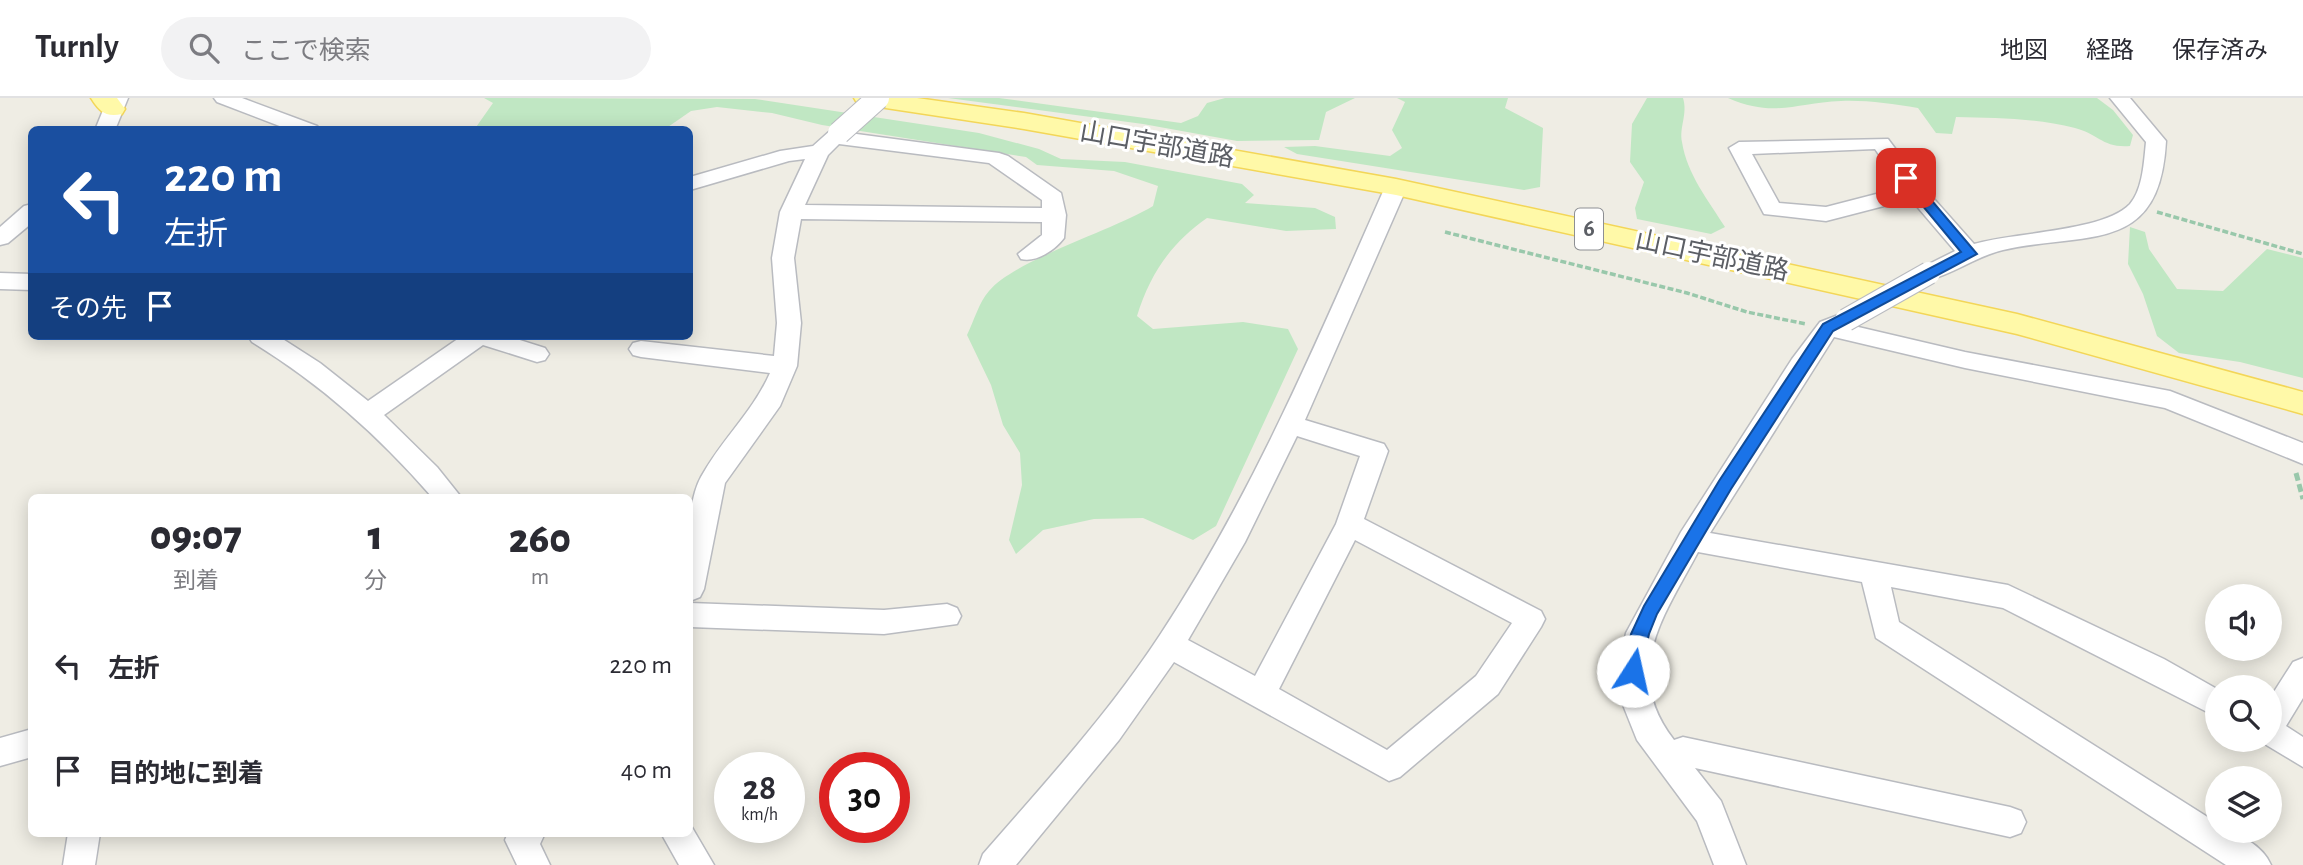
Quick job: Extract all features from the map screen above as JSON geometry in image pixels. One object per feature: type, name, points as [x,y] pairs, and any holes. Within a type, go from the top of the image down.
[{"type":"main road","name":"山口宇部道路","points":[[866,98],[1024,121],[1396,187],[2017,324],[2303,403]]},
{"type":"street","points":[[224,98],[299,126]]},
{"type":"street","points":[[693,574],[712,481],[771,400],[785,366],[789,323],[783,258],[791,212],[830,141],[878,98]]},
{"type":"street","points":[[1730,865],[1710,812],[1648,730],[1636,700],[1633,671],[1640,634],[1650,611],[1691,540],[1801,365],[1837,324],[1929,273],[1970,254],[2004,242],[2110,224],[2129,216],[2139,207],[2155,159],[2156,141],[2120,98]]},
{"type":"street","points":[[693,183],[830,141],[1001,160],[1053,198],[1053,238],[1029,254]]},
{"type":"street","points":[[1919,196],[1884,199],[1826,214],[1772,209],[1739,148],[1881,142],[1919,196],[1970,254]]},
{"type":"street","points":[[995,865],[1086,759],[1170,645],[1252,502],[1396,187]]},
{"type":"street","points":[[791,212],[1055,215]]},
{"type":"street","points":[[0,238],[28,214]]},
{"type":"street","points":[[0,281],[28,282]]},
{"type":"street","points":[[1837,324],[1965,360],[2170,400],[2303,454]]},
{"type":"street","points":[[266,340],[320,376],[367,415],[445,494]]},
{"type":"street","points":[[367,415],[473,340]]},
{"type":"street","points":[[492,340],[537,354]]},
{"type":"street","points":[[641,349],[785,366]]},
{"type":"street","points":[[1261,694],[1349,524],[1375,451],[1289,424]]},
{"type":"street","points":[[1170,645],[1389,767],[1487,685],[1531,619],[1349,524]]},
{"type":"street","points":[[1691,540],[2008,597],[2154,668],[2205,697]]},
{"type":"street","points":[[1874,572],[1886,629],[2255,865]]},
{"type":"street","points":[[693,615],[884,622],[947,616]]},
{"type":"street","points":[[2282,705],[2303,671]]},
{"type":"street","points":[[2282,740],[2303,753]]},
{"type":"street","points":[[0,752],[28,744]]},
{"type":"street","points":[[1666,756],[1683,751],[2010,822]]},
{"type":"street","points":[[79,865],[83,837]]},
{"type":"street","points":[[525,837],[521,840],[534,865]]},
{"type":"street","points":[[680,837],[698,865]]},
{"type":"path","points":[[2139,207],[2303,254]]},
{"type":"path","points":[[1445,232],[1687,293],[1747,312],[1837,324]]},
{"type":"green space","points":[[484,98],[755,99],[979,133],[1039,149],[1061,159],[1125,162],[1242,184],[1254,195],[1245,203],[1315,208],[1335,217],[1336,229],[1286,231],[1207,218],[1172,249],[1148,286],[1137,316],[1153,329],[1243,322],[1288,329],[1298,349],[1216,526],[1193,540],[1143,518],[1094,519],[1043,530],[1016,554],[1009,540],[1022,485],[1020,453],[1003,425],[991,385],[967,335],[985,295],[1002,279],[1042,257],[1153,206],[1158,186],[1114,171],[1037,165],[1026,157],[822,125],[772,113],[717,107],[691,111],[669,126],[477,126],[493,103]]},
{"type":"green space","points":[[948,98],[999,98],[1181,123],[1198,116],[1207,103],[1225,98],[1355,98],[1326,112],[1319,140],[1237,141],[1143,124]]},
{"type":"green space","points":[[1397,98],[1508,98],[1505,108],[1543,128],[1540,187],[1524,190],[1297,154],[1284,147],[1315,146],[1390,156],[1402,148],[1392,130],[1405,102]]},
{"type":"green space","points":[[1647,98],[1683,98],[1685,110],[1681,136],[1688,165],[1725,227],[1711,234],[1637,219],[1635,208],[1644,182],[1630,162],[1632,124]]},
{"type":"green space","points":[[1728,98],[2097,98],[2113,110],[2133,135],[2130,146],[2121,146],[2107,143],[2083,131],[2046,122],[1956,117],[1952,134],[1936,133],[1918,108],[1851,101],[1772,108],[1744,104]]},
{"type":"green space","points":[[2130,227],[2145,232],[2149,249],[2177,289],[2223,291],[2267,249],[2303,258],[2303,378],[2240,362],[2179,353],[2157,336],[2143,294],[2128,264]]},
{"type":"route","points":[[1633,671],[1640,634],[1650,611],[1725,485],[1801,365],[1828,328],[1952,260],[1970,254],[1906,178]]}]
